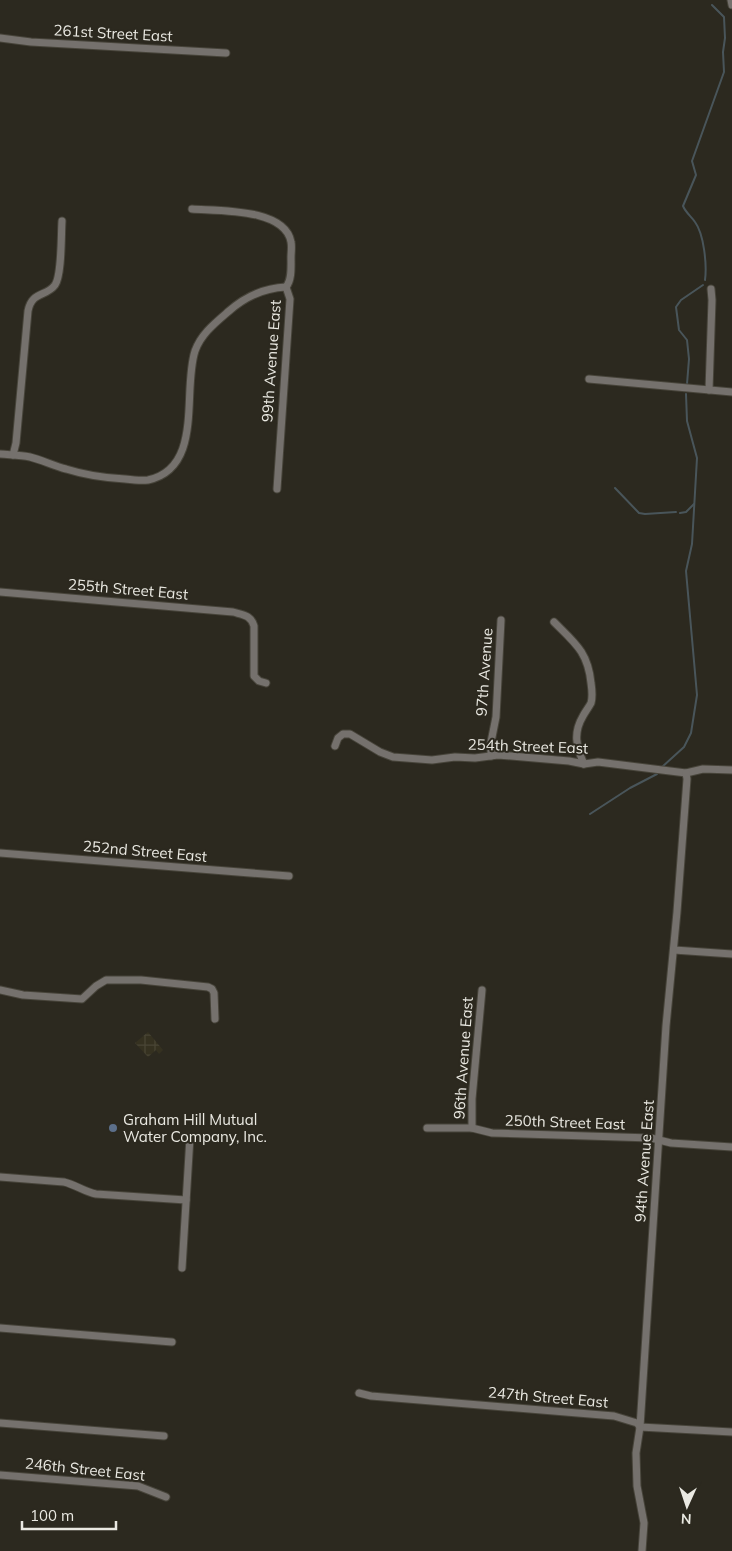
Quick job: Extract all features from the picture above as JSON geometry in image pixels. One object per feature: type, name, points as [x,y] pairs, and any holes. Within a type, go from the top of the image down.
[{"type":"street","name":"261st Street East","points":[[0,38],[32,42],[226,53]]},
{"type":"street","name":"99th Avenue East","points":[[192,209],[258,215],[275,221],[290,236],[292,243],[291,266],[289,285],[286,287],[290,299],[277,489]]},
{"type":"street","points":[[13,455],[16,443],[28,311],[30,303],[35,297],[56,284],[62,222]]},
{"type":"street","points":[[0,454],[29,457],[87,474],[119,479],[147,480],[168,471],[176,463],[183,448],[187,425],[192,361],[200,340],[220,319],[247,296],[266,290],[286,287]]},
{"type":"street","points":[[709,390],[711,289]]},
{"type":"street","points":[[588,379],[732,392]]},
{"type":"street","name":"255th Street East","points":[[0,592],[234,612],[246,616],[252,619],[254,626],[253,672],[256,679],[266,683]]},
{"type":"street","name":"97th Avenue","points":[[491,756],[491,742],[496,717],[501,620]]},
{"type":"street","points":[[554,622],[584,654],[588,661],[592,700],[578,727],[577,734],[577,749],[584,764]]},
{"type":"street","name":"254th Street East","points":[[335,746],[338,738],[343,734],[350,734],[380,752],[393,757],[432,760],[455,757],[521,757],[584,764],[598,762],[686,773],[703,769],[732,770]]},
{"type":"street","name":"94th Avenue East","points":[[642,1551],[643,1514],[636,1473],[638,1434],[640,1427],[666,1026],[674,950],[686,773]]},
{"type":"street","name":"252nd Street East","points":[[0,853],[289,876]]},
{"type":"street","points":[[674,950],[732,954]]},
{"type":"street","points":[[0,990],[23,995],[58,996],[72,1000],[82,999],[96,986],[106,980],[141,980],[208,987],[214,993],[215,1019]]},
{"type":"street","name":"96th Avenue East","points":[[472,1128],[472,1099],[482,990]]},
{"type":"street","name":"250th Street East","points":[[427,1128],[472,1128],[492,1133],[651,1138],[659,1141],[732,1147]]},
{"type":"street","points":[[182,1268],[190,1137]]},
{"type":"street","points":[[0,1177],[64,1182],[75,1184],[87,1192],[96,1194],[186,1200]]},
{"type":"street","points":[[0,1328],[172,1342]]},
{"type":"street","name":"247th Street East","points":[[359,1393],[372,1396],[614,1416],[637,1423],[640,1427],[732,1432]]},
{"type":"street","points":[[0,1423],[164,1436]]},
{"type":"street","name":"246th Street East","points":[[0,1475],[138,1486],[166,1497]]},
{"type":"shaded area","points":[[148,1032],[163,1050],[159,1054],[156,1050],[148,1057],[135,1043]]},
{"type":"waterway","points":[[705,280],[706,266],[701,234],[683,206],[696,175],[692,161],[724,72],[724,17],[712,5]]},
{"type":"waterway","points":[[687,384],[689,359],[687,340],[679,330],[676,307],[681,300],[703,285]]},
{"type":"waterway","points":[[662,767],[684,747],[691,733],[697,695],[686,571],[692,544],[697,458],[687,421],[686,394]]},
{"type":"waterway","points":[[615,488],[639,513],[676,512]]},
{"type":"waterway","points":[[680,513],[686,512],[694,504]]},
{"type":"waterway","points":[[590,814],[630,788],[657,774]]},
{"type":"place","name":"Graham Hill Mutual Water Company, Inc.","points":[[113,1128]]}]
